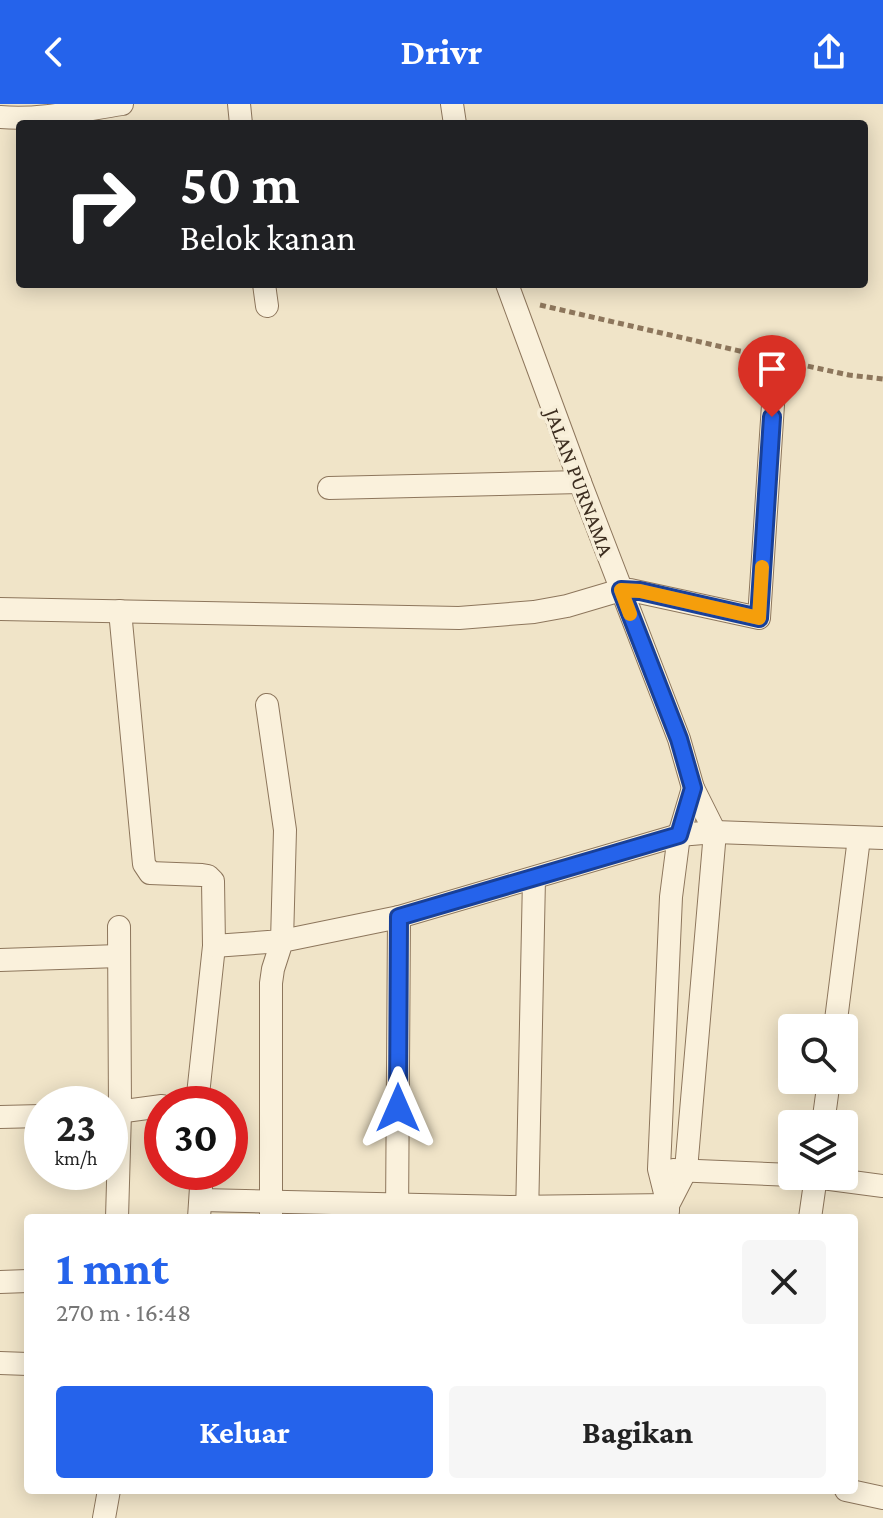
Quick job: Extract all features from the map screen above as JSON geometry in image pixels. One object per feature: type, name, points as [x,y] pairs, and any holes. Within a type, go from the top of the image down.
[{"type":"street","points":[[0,117],[44,117],[122,104]]},
{"type":"street","name":"JALAN PURNAMA","points":[[510,291],[679,739],[693,788],[715,832]]},
{"type":"street","points":[[0,609],[459,618],[545,610],[621,590],[640,591],[759,618],[776,359]]},
{"type":"street","points":[[329,488],[580,482]]},
{"type":"street","points":[[120,611],[144,864],[150,873],[202,875],[213,881],[214,946],[199,1086]]},
{"type":"street","points":[[267,705],[285,830],[282,941],[271,983],[271,1209]]},
{"type":"street","points":[[668,1212],[659,1169],[671,897],[679,835],[693,788]]},
{"type":"street","points":[[214,946],[282,941],[399,917],[679,835],[715,832],[883,838]]},
{"type":"street","points":[[668,1212],[686,1170],[715,832]]},
{"type":"street","points":[[837,1014],[859,838]]},
{"type":"street","points":[[527,1213],[534,878]]},
{"type":"street","points":[[397,1211],[399,917]]},
{"type":"street","points":[[116,1086],[119,927]]},
{"type":"street","points":[[0,960],[119,956]]},
{"type":"street","points":[[0,1117],[24,1116]]},
{"type":"street","points":[[659,1169],[778,1174]]},
{"type":"street","points":[[858,1182],[883,1186]]},
{"type":"street","points":[[116,1190],[117,1214]]},
{"type":"street","points":[[811,1214],[814,1190]]},
{"type":"street","points":[[200,1209],[668,1212]]},
{"type":"street","points":[[0,1282],[24,1281]]},
{"type":"street","points":[[0,1363],[24,1364]]},
{"type":"street","points":[[858,1493],[883,1498]]},
{"type":"street","points":[[104,1518],[108,1494]]},
{"type":"path","points":[[510,291],[776,359],[883,379]]},
{"type":"slow traffic","points":[[630,614],[621,590],[640,591],[759,618],[762,567]]},
{"type":"route","points":[[398,1108],[399,917],[679,835],[693,788],[679,739],[621,590],[640,591],[759,618],[772,417]]}]
